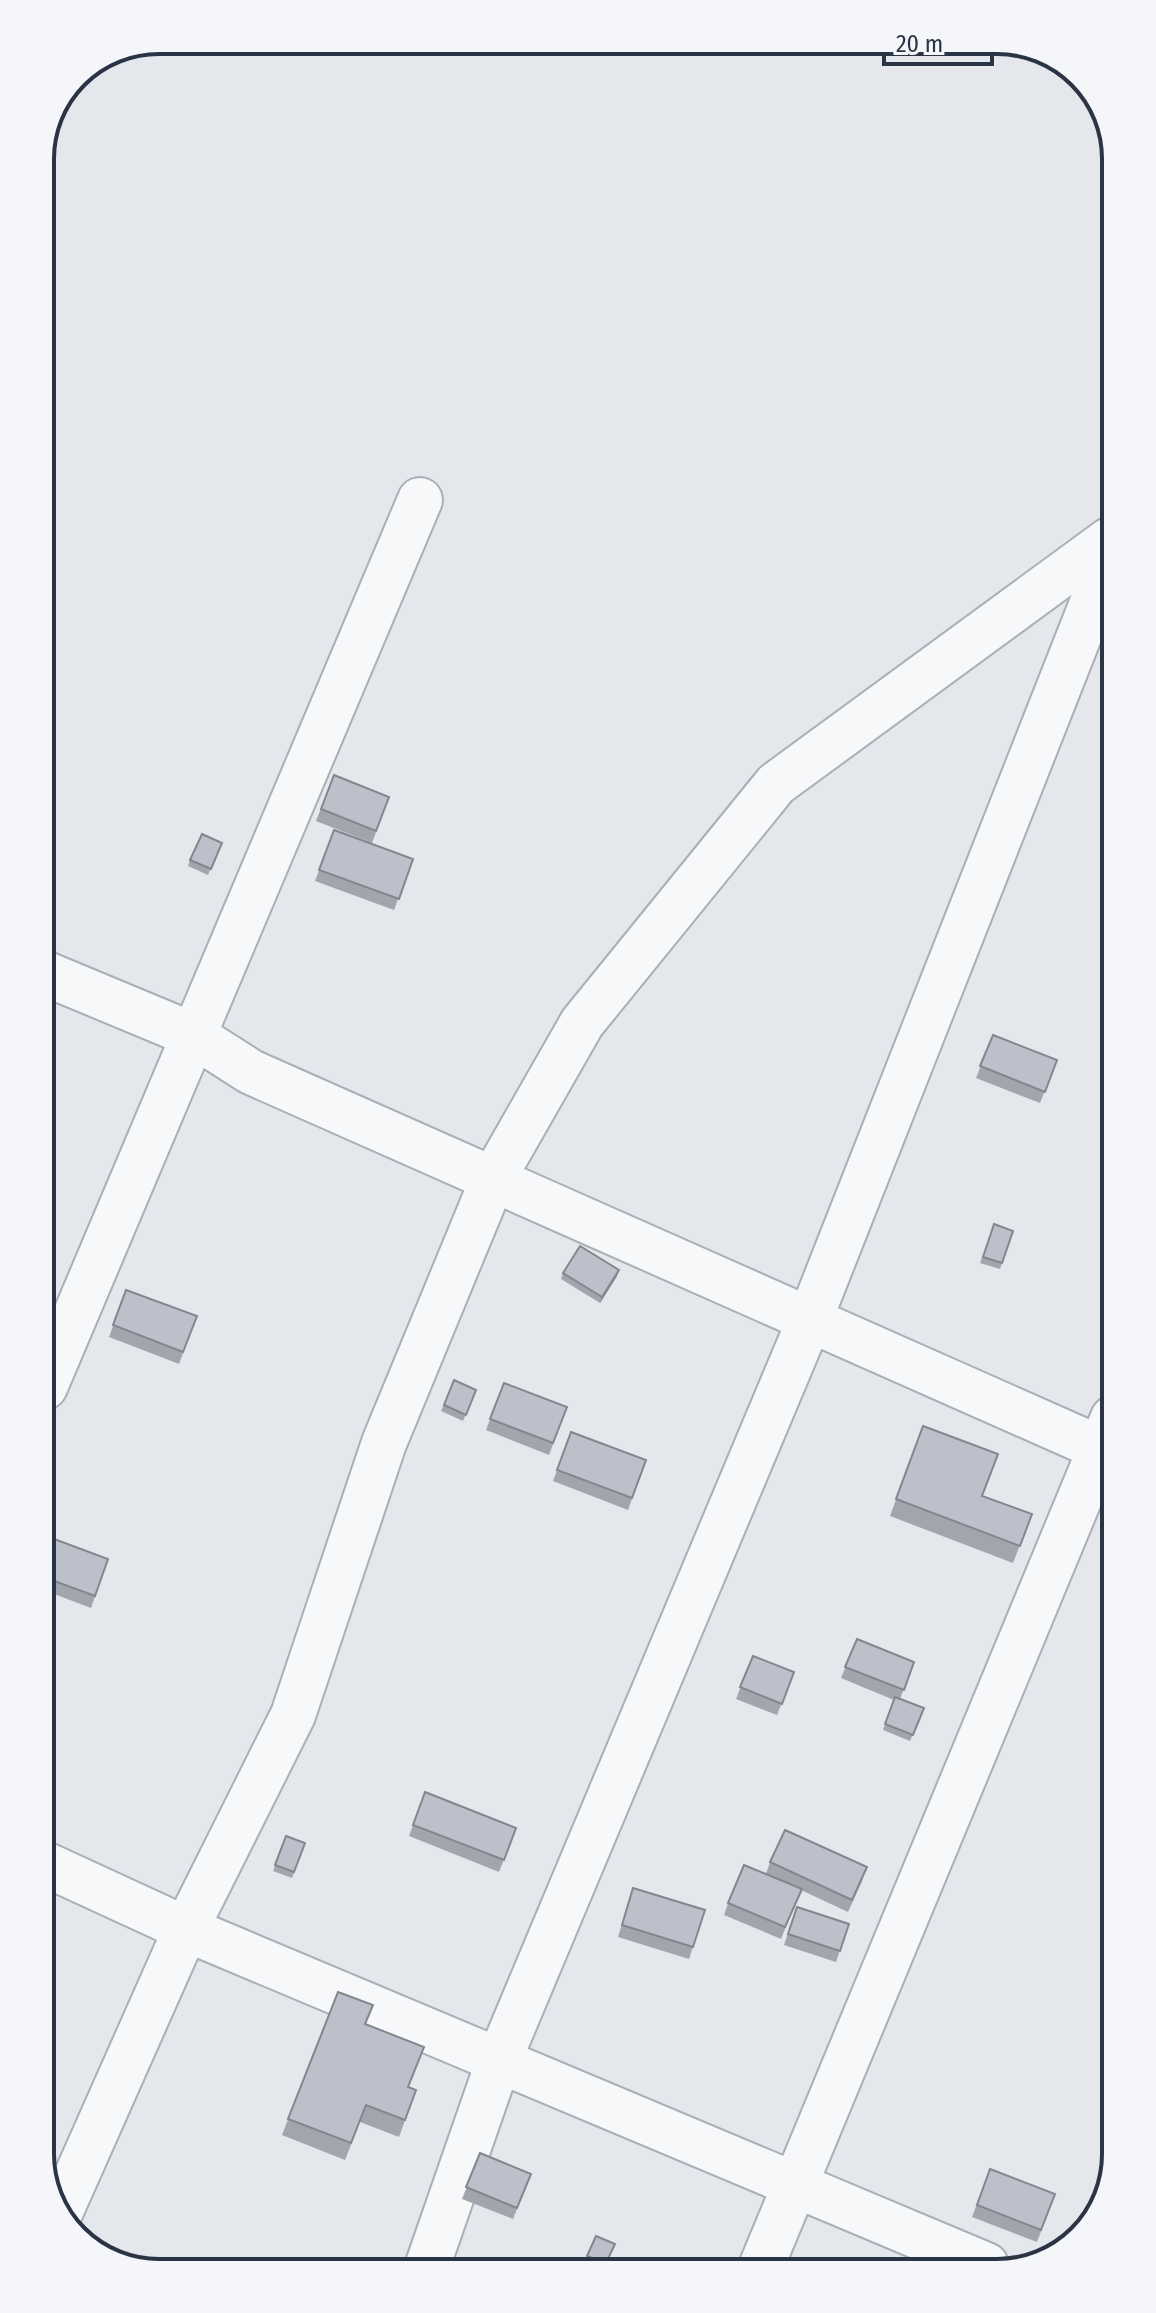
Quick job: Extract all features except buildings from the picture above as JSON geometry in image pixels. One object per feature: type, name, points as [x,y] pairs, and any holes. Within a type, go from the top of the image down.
[{"type":"street","points":[[54,1366],[420,500]]},
{"type":"street","points":[[65,2201],[186,1929],[293,1715],[384,1443],[493,1179],[582,1023],[776,784],[1102,545]]},
{"type":"street","points":[[430,2259],[499,2060],[810,1319],[1102,578]]},
{"type":"street","points":[[54,977],[193,1035],[251,1072],[810,1319],[1102,1437]]},
{"type":"street","points":[[764,2259],[1102,1457]]},
{"type":"street","points":[[54,1868],[186,1929],[972,2259]]}]
